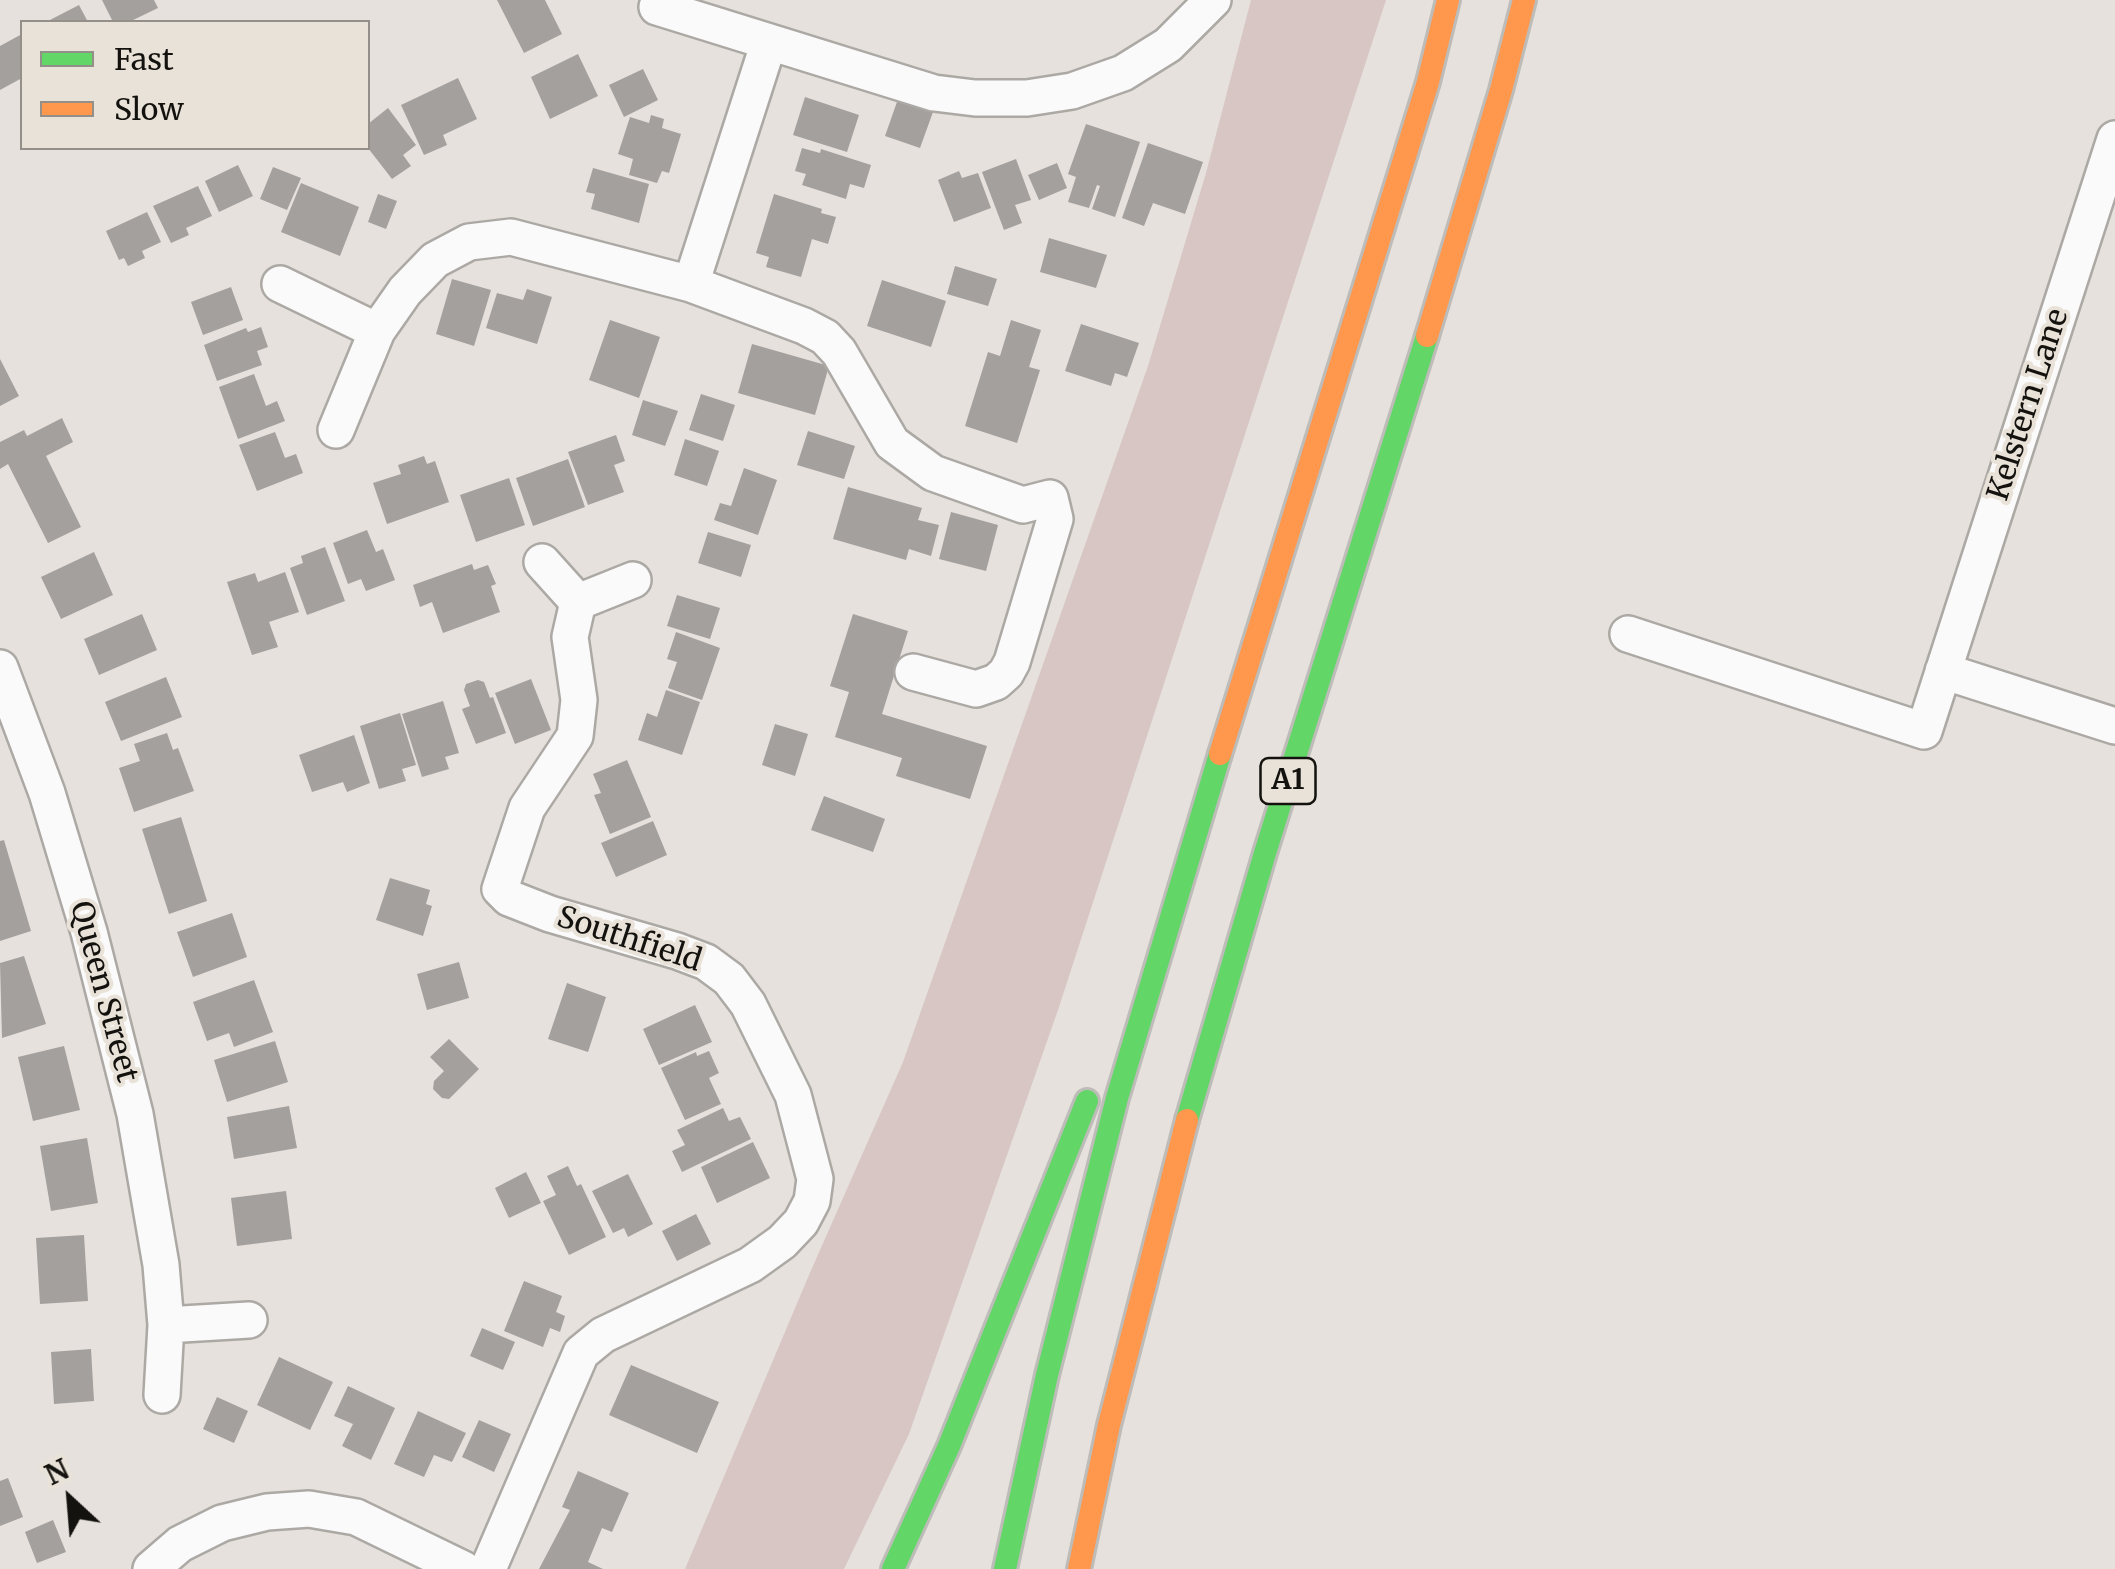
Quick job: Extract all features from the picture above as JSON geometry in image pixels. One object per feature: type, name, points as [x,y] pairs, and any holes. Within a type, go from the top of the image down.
[{"type":"highway","name":"A1","points":[[1005,1569],[1047,1375],[1117,1098],[1198,823],[1428,82],[1448,0]]},
{"type":"highway","name":"A1","points":[[1080,1569],[1110,1425],[1182,1138],[1265,853],[1444,277],[1524,0]]},
{"type":"highway","name":"A1","points":[[1110,1043],[1198,823]]},
{"type":"highway","points":[[893,1569],[949,1446],[1095,1080]]},
{"type":"street","points":[[657,7],[934,93],[1027,98],[1072,92],[1123,74],[1168,45],[1213,0]]},
{"type":"street","points":[[691,284],[770,42]]},
{"type":"street","name":"Kelstern Lane","points":[[1628,634],[1924,731],[2115,139]]},
{"type":"street","points":[[336,430],[378,331],[404,292],[434,260],[469,242],[511,238],[691,284],[804,326],[824,337],[839,352],[892,443],[933,474],[1023,505],[1050,498],[1055,520],[1006,673],[996,682],[976,689],[913,672]]},
{"type":"street","points":[[280,284],[378,331]]},
{"type":"street","points":[[542,562],[578,602],[633,580]]},
{"type":"street","name":"Southfield","points":[[488,1569],[581,1353],[603,1335],[750,1265],[782,1242],[801,1222],[812,1201],[815,1179],[793,1095],[748,1004],[729,978],[706,962],[550,914],[509,898],[500,889],[527,808],[575,736],[580,700],[570,637],[578,602]]},
{"type":"street","name":"Queen Street","points":[[0,668],[47,793],[89,932],[135,1114],[162,1265],[166,1325],[162,1395]]},
{"type":"street","points":[[1943,671],[2115,726]]},
{"type":"street","points":[[166,1325],[249,1320]]},
{"type":"street","points":[[152,1569],[180,1544],[222,1523],[267,1512],[309,1509],[356,1517],[464,1569]]},
{"type":"shaded area","points":[[1251,0],[1386,0],[1058,1010],[909,1434],[844,1569],[685,1569],[903,1062],[1148,366],[1206,173]]},
{"type":"building","points":[[102,0],[154,0],[158,8],[133,20],[112,20]]},
{"type":"building","points":[[497,0],[545,0],[562,34],[524,53]]},
{"type":"building","points":[[79,5],[87,20],[50,20]]},
{"type":"building","points":[[20,35],[20,79],[0,90],[0,46]]},
{"type":"building","points":[[578,54],[598,96],[550,119],[531,77]]},
{"type":"building","points":[[643,69],[658,100],[624,117],[609,85]]},
{"type":"building","points":[[458,78],[477,119],[443,135],[447,145],[424,155],[401,105]]},
{"type":"building","points":[[805,97],[859,115],[847,152],[793,135]]},
{"type":"building","points":[[898,99],[933,112],[920,148],[885,136]]},
{"type":"building","points":[[388,108],[416,145],[403,155],[411,166],[392,179],[370,150],[370,122]]},
{"type":"building","points":[[651,115],[664,119],[662,128],[681,134],[669,173],[662,171],[657,183],[629,175],[633,159],[618,154],[630,117],[649,123]]},
{"type":"building","points":[[1086,124],[1140,142],[1115,217],[1092,209],[1100,186],[1097,185],[1089,208],[1068,202],[1076,177],[1068,174]]},
{"type":"building","points":[[1148,143],[1203,162],[1185,214],[1153,203],[1144,226],[1122,218]]},
{"type":"building","points":[[802,148],[820,153],[821,149],[871,165],[864,188],[850,184],[846,199],[802,185],[806,174],[795,171]]},
{"type":"building","points":[[1016,159],[1031,200],[1015,205],[1022,223],[1004,230],[982,172]]},
{"type":"building","points":[[1057,163],[1067,188],[1039,200],[1028,175]]},
{"type":"building","points":[[238,165],[253,196],[219,212],[205,181]]},
{"type":"building","points":[[273,167],[301,178],[287,210],[260,199]]},
{"type":"building","points":[[593,168],[649,184],[639,223],[591,209],[595,194],[586,192]]},
{"type":"building","points":[[959,171],[962,178],[978,173],[991,208],[954,222],[938,180]]},
{"type":"building","points":[[301,183],[359,207],[340,256],[281,232]]},
{"type":"building","points":[[198,186],[212,216],[186,228],[189,235],[171,243],[153,206]]},
{"type":"building","points":[[378,194],[397,201],[386,229],[368,222]]},
{"type":"building","points":[[774,194],[836,217],[828,244],[812,239],[801,277],[766,267],[769,257],[756,253]]},
{"type":"building","points":[[147,212],[161,242],[142,251],[145,258],[128,266],[124,258],[119,260],[106,231]]},
{"type":"building","points":[[1049,238],[1107,255],[1096,288],[1040,272]]},
{"type":"building","points":[[955,266],[997,279],[988,306],[947,294]]},
{"type":"building","points":[[452,279],[491,290],[474,346],[436,334]]},
{"type":"building","points":[[882,280],[946,301],[931,347],[867,326]]},
{"type":"building","points":[[231,287],[243,320],[203,335],[191,302]]},
{"type":"building","points":[[527,289],[552,297],[537,344],[486,328],[497,293],[523,300]]},
{"type":"building","points":[[610,320],[660,337],[639,398],[589,380]]},
{"type":"building","points":[[1011,320],[1041,330],[1029,367],[1040,370],[1017,443],[965,426],[988,352],[1000,356]]},
{"type":"building","points":[[1081,324],[1139,343],[1127,377],[1115,373],[1111,386],[1065,371]]},
{"type":"building","points":[[261,327],[268,347],[257,351],[262,365],[217,381],[204,345],[246,328],[248,332]]},
{"type":"building","points":[[752,344],[829,366],[815,415],[738,393]]},
{"type":"building","points":[[0,359],[19,396],[0,406]]},
{"type":"building","points":[[254,374],[266,406],[277,401],[285,421],[238,439],[219,387]]},
{"type":"building","points":[[701,394],[735,405],[723,441],[689,430]]},
{"type":"building","points":[[643,400],[678,411],[665,446],[632,435]]},
{"type":"building","points":[[62,418],[73,442],[46,456],[81,527],[48,543],[8,464],[0,469],[0,442],[24,430],[27,436]]},
{"type":"building","points":[[808,431],[855,446],[844,479],[797,465]]},
{"type":"building","points":[[275,432],[285,458],[296,454],[303,473],[257,491],[239,445]]},
{"type":"building","points":[[616,435],[625,461],[614,465],[624,492],[588,505],[568,452]]},
{"type":"building","points":[[685,439],[719,451],[707,486],[674,475]]},
{"type":"building","points":[[424,456],[427,464],[435,461],[449,502],[387,524],[373,483],[401,474],[398,465]]},
{"type":"building","points":[[568,459],[585,507],[533,526],[516,478]]},
{"type":"building","points":[[744,468],[777,480],[758,535],[714,520],[720,503],[731,506]]},
{"type":"building","points":[[509,478],[525,525],[476,542],[460,495]]},
{"type":"building","points":[[848,487],[922,508],[918,520],[939,525],[931,556],[909,549],[906,560],[833,539]]},
{"type":"building","points":[[951,512],[998,525],[986,571],[939,559]]},
{"type":"building","points":[[367,530],[376,552],[383,549],[395,580],[366,591],[361,579],[348,584],[333,543]]},
{"type":"building","points":[[708,532],[751,545],[741,577],[698,563]]},
{"type":"building","points":[[325,547],[345,601],[307,615],[290,568],[303,563],[301,556]]},
{"type":"building","points":[[94,552],[113,595],[61,619],[41,577]]},
{"type":"building","points":[[472,564],[474,570],[488,565],[496,584],[491,586],[500,612],[443,633],[432,602],[420,607],[413,585]]},
{"type":"building","points":[[285,572],[299,612],[269,622],[278,647],[252,655],[227,582],[255,573],[258,582]]},
{"type":"building","points":[[677,595],[720,608],[710,639],[667,626]]},
{"type":"building","points":[[142,614],[157,650],[99,675],[84,639]]},
{"type":"building","points":[[853,614],[908,631],[882,714],[987,746],[970,799],[896,776],[902,758],[835,737],[849,692],[830,686]]},
{"type":"building","points":[[676,632],[720,648],[702,700],[668,688],[677,662],[667,659]]},
{"type":"building","points":[[166,677],[182,717],[121,741],[105,702]]},
{"type":"building","points":[[531,679],[551,730],[515,744],[495,693]]},
{"type":"building","points":[[484,682],[490,698],[493,697],[506,733],[476,744],[462,709],[470,706],[464,690],[466,684]]},
{"type":"building","points":[[666,690],[700,702],[682,755],[638,740],[647,713],[657,717]]},
{"type":"building","points":[[443,701],[459,753],[445,757],[449,769],[422,777],[402,714]]},
{"type":"building","points":[[400,713],[416,765],[402,769],[406,781],[379,789],[360,726]]},
{"type":"building","points":[[775,724],[808,734],[795,776],[762,765]]},
{"type":"building","points":[[167,733],[173,750],[178,748],[194,791],[134,812],[119,768],[140,761],[134,744]]},
{"type":"building","points":[[354,735],[370,783],[347,792],[343,782],[312,792],[299,755]]},
{"type":"building","points":[[627,760],[651,817],[610,834],[594,795],[601,793],[593,774]]},
{"type":"building","points":[[824,796],[885,819],[873,852],[811,830]]},
{"type":"building","points":[[181,817],[207,901],[169,914],[142,829]]},
{"type":"building","points":[[653,821],[667,855],[616,877],[601,843]]},
{"type":"building","points":[[4,840],[31,931],[0,941],[0,841]]},
{"type":"building","points":[[390,878],[430,890],[426,904],[432,906],[423,936],[376,920]]},
{"type":"building","points":[[232,913],[247,957],[193,977],[177,932]]},
{"type":"building","points":[[24,956],[46,1024],[2,1038],[0,963]]},
{"type":"building","points":[[459,962],[469,998],[427,1010],[417,974]]},
{"type":"building","points":[[254,980],[273,1032],[234,1047],[229,1033],[207,1041],[193,1002]]},
{"type":"building","points":[[567,983],[606,997],[588,1052],[548,1039]]},
{"type":"building","points":[[695,1005],[712,1042],[659,1065],[643,1029]]},
{"type":"building","points":[[449,1039],[479,1069],[449,1099],[433,1089],[434,1081],[444,1071],[430,1057]]},
{"type":"building","points":[[275,1041],[288,1082],[227,1102],[214,1060]]},
{"type":"building","points":[[64,1046],[80,1110],[33,1121],[18,1057]]},
{"type":"building","points":[[709,1051],[719,1073],[709,1078],[721,1104],[685,1120],[661,1068],[696,1052],[697,1056]]},
{"type":"building","points":[[289,1106],[297,1148],[234,1159],[227,1117]]},
{"type":"building","points":[[723,1108],[729,1121],[740,1117],[751,1139],[682,1172],[672,1151],[685,1145],[677,1130]]},
{"type":"building","points":[[87,1138],[98,1203],[51,1211],[40,1146]]},
{"type":"building","points":[[753,1142],[770,1178],[717,1203],[701,1167]]},
{"type":"building","points":[[568,1166],[606,1237],[569,1255],[543,1201],[556,1195],[547,1176]]},
{"type":"building","points":[[526,1172],[541,1203],[509,1218],[495,1188]]},
{"type":"building","points":[[628,1174],[653,1224],[628,1237],[624,1228],[613,1233],[592,1191]]},
{"type":"building","points":[[286,1191],[292,1239],[237,1246],[231,1198]]},
{"type":"building","points":[[696,1214],[711,1244],[677,1261],[662,1231]]},
{"type":"building","points":[[84,1235],[88,1301],[40,1304],[36,1238]]},
{"type":"building","points":[[524,1281],[562,1296],[556,1312],[565,1316],[560,1332],[550,1328],[543,1347],[504,1331]]},
{"type":"building","points":[[482,1328],[515,1342],[503,1370],[470,1356]]},
{"type":"building","points":[[91,1349],[94,1401],[54,1404],[51,1352]]},
{"type":"building","points":[[279,1357],[333,1382],[310,1430],[257,1405]]},
{"type":"building","points":[[631,1365],[719,1402],[697,1453],[609,1415]]},
{"type":"building","points":[[348,1386],[395,1408],[371,1460],[342,1446],[353,1424],[334,1416]]},
{"type":"building","points":[[217,1397],[248,1411],[234,1443],[203,1429]]},
{"type":"building","points":[[418,1411],[466,1433],[452,1462],[434,1455],[424,1477],[394,1464]]},
{"type":"building","points":[[479,1420],[511,1434],[494,1472],[462,1457]]},
{"type":"building","points":[[578,1471],[629,1493],[612,1532],[602,1528],[588,1562],[603,1569],[539,1569],[570,1510],[562,1507]]},
{"type":"building","points":[[8,1478],[23,1517],[0,1526],[0,1481]]},
{"type":"building","points":[[53,1520],[66,1552],[37,1563],[25,1532]]},
{"type":"traffic: fast","points":[[1187,1120],[1265,853],[1427,336]]},
{"type":"traffic: fast","points":[[1005,1569],[1047,1375],[1117,1098],[1220,754]]},
{"type":"traffic: fast","points":[[893,1569],[949,1446],[1087,1101]]},
{"type":"traffic: slow","points":[[1220,754],[1428,82],[1448,0]]},
{"type":"traffic: slow","points":[[1427,336],[1524,0]]},
{"type":"traffic: slow","points":[[1079,1569],[1109,1425],[1187,1120]]}]
